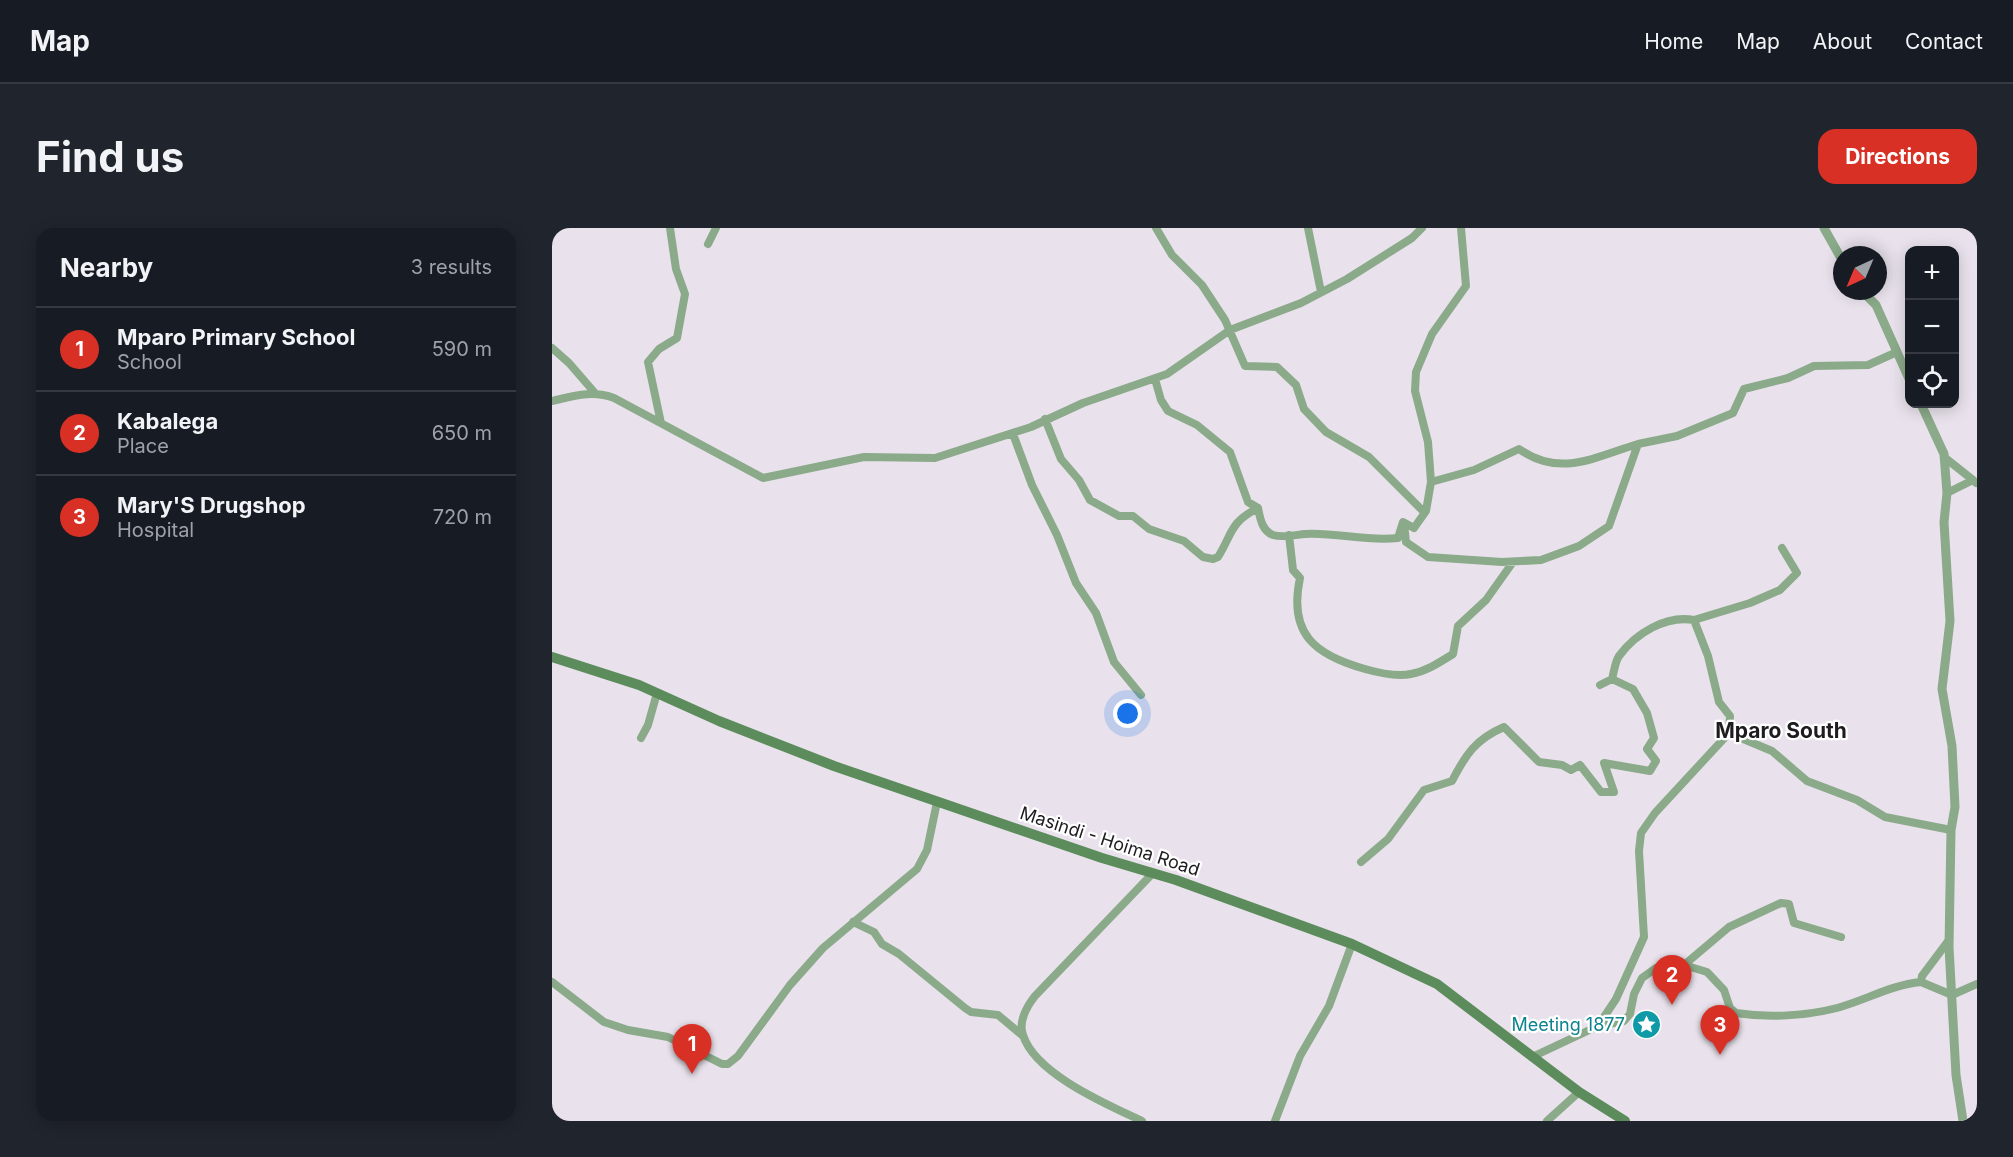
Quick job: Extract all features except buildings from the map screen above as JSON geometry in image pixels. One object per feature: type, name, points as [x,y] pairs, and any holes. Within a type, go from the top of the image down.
[{"type":"main road","name":"Masindi - Hoima Road","points":[[552,657],[657,693],[719,721],[834,766],[1153,873],[1352,944],[1437,984],[1579,1092],[1625,1121]]},
{"type":"street","points":[[661,423],[648,362],[659,349],[677,338],[685,294],[676,269],[670,228]]},
{"type":"street","points":[[708,243],[716,228]]},
{"type":"street","points":[[1156,228],[1172,255],[1202,285],[1230,330],[1245,366],[1277,367],[1296,385],[1304,409],[1326,432],[1369,457],[1424,512]]},
{"type":"street","points":[[1308,228],[1321,292]]},
{"type":"street","points":[[552,401],[595,393],[614,398],[763,478],[864,457],[935,458],[1013,434],[1083,403],[1167,374],[1230,330],[1321,292],[1394,250],[1422,228]]},
{"type":"street","points":[[1403,522],[1414,528],[1430,496],[1428,442],[1415,391],[1416,372],[1432,334],[1466,286],[1461,228]]},
{"type":"street","points":[[1824,228],[1834,246]]},
{"type":"street","points":[[1872,300],[1876,304],[1905,369]]},
{"type":"street","points":[[552,348],[569,363],[595,393]]},
{"type":"street","points":[[1431,482],[1474,470],[1519,449],[1536,461],[1572,465],[1638,444],[1677,436],[1733,413],[1744,389],[1788,378],[1814,366],[1868,365],[1898,352]]},
{"type":"street","points":[[1155,379],[1161,400],[1168,411],[1197,426],[1230,452],[1248,502],[1258,508],[1262,524],[1267,532],[1278,536],[1317,534],[1383,540],[1398,538],[1403,522]]},
{"type":"street","points":[[1923,408],[1936,433],[1944,457],[1947,493],[1944,522],[1950,621],[1942,689],[1952,746],[1955,807],[1951,830],[1949,940],[1956,1075],[1963,1121]]},
{"type":"street","points":[[1045,419],[1061,459],[1094,503],[1119,516],[1133,516],[1149,529],[1184,541],[1203,557],[1213,559],[1218,556],[1230,530],[1247,513],[1258,508]]},
{"type":"street","points":[[1013,434],[1032,485],[1057,535],[1076,583],[1096,613],[1114,662],[1141,695]]},
{"type":"street","points":[[1403,522],[1406,542],[1428,557],[1513,562],[1541,560],[1579,546],[1609,526],[1638,444]]},
{"type":"street","points":[[1944,457],[1975,482],[1947,493]]},
{"type":"street","points":[[1289,536],[1293,548],[1293,570],[1300,578],[1297,611],[1304,636],[1320,652],[1344,663],[1381,673],[1410,675],[1434,666],[1453,654],[1458,626],[1486,600],[1513,562]]},
{"type":"street","points":[[1600,685],[1612,679],[1618,657],[1650,627],[1681,618],[1694,620],[1750,603],[1780,590],[1797,573],[1782,548]]},
{"type":"street","points":[[1598,1026],[1616,999],[1644,937],[1639,851],[1641,832],[1655,813],[1729,733],[1730,716],[1719,702],[1708,656],[1694,620]]},
{"type":"street","points":[[1361,862],[1388,839],[1424,790],[1452,781],[1468,751],[1491,732],[1504,727],[1539,762],[1562,765],[1571,770],[1580,765],[1601,792],[1614,792],[1604,763],[1650,771],[1656,761],[1647,749],[1654,738],[1647,713],[1633,689],[1612,679]]},
{"type":"street","points":[[640,738],[648,725],[657,693]]},
{"type":"street","points":[[1729,733],[1772,751],[1807,781],[1857,800],[1885,817],[1951,830]]},
{"type":"street","points":[[552,982],[604,1022],[628,1030],[668,1037],[722,1064],[728,1064],[738,1056],[804,969],[853,922],[917,869],[923,860],[937,802]]},
{"type":"street","points":[[1023,1036],[1023,1017],[1035,996],[1153,873]]},
{"type":"street","points":[[1684,965],[1729,927],[1781,903],[1789,904],[1794,923],[1841,937]]},
{"type":"street","points":[[853,922],[870,928],[882,944],[899,954],[971,1012],[998,1015],[1023,1036],[1038,1057],[1077,1089],[1142,1121]]},
{"type":"street","points":[[1921,982],[1949,940]]},
{"type":"street","points":[[1275,1121],[1300,1056],[1329,1006],[1352,944]]},
{"type":"street","points":[[1532,1057],[1598,1026],[1619,1023],[1629,1017],[1634,994],[1649,971],[1665,966],[1684,965],[1707,972],[1724,990],[1730,1008],[1741,1014],[1799,1014],[1837,1008],[1893,987],[1921,982],[1952,995],[1977,984]]},
{"type":"street","points":[[1547,1121],[1579,1092]]},
{"type":"place","name":"Kabalega","points":[[1672,1005]]},
{"type":"place","name":"Meeting 1877","points":[[1646,1024]]},
{"type":"place","name":"Mary'S Drugshop","points":[[1720,1055]]},
{"type":"place","name":"Mparo Primary School","points":[[692,1074]]},
{"type":"district","name":"Mparo South","points":[[1781,730]]}]
